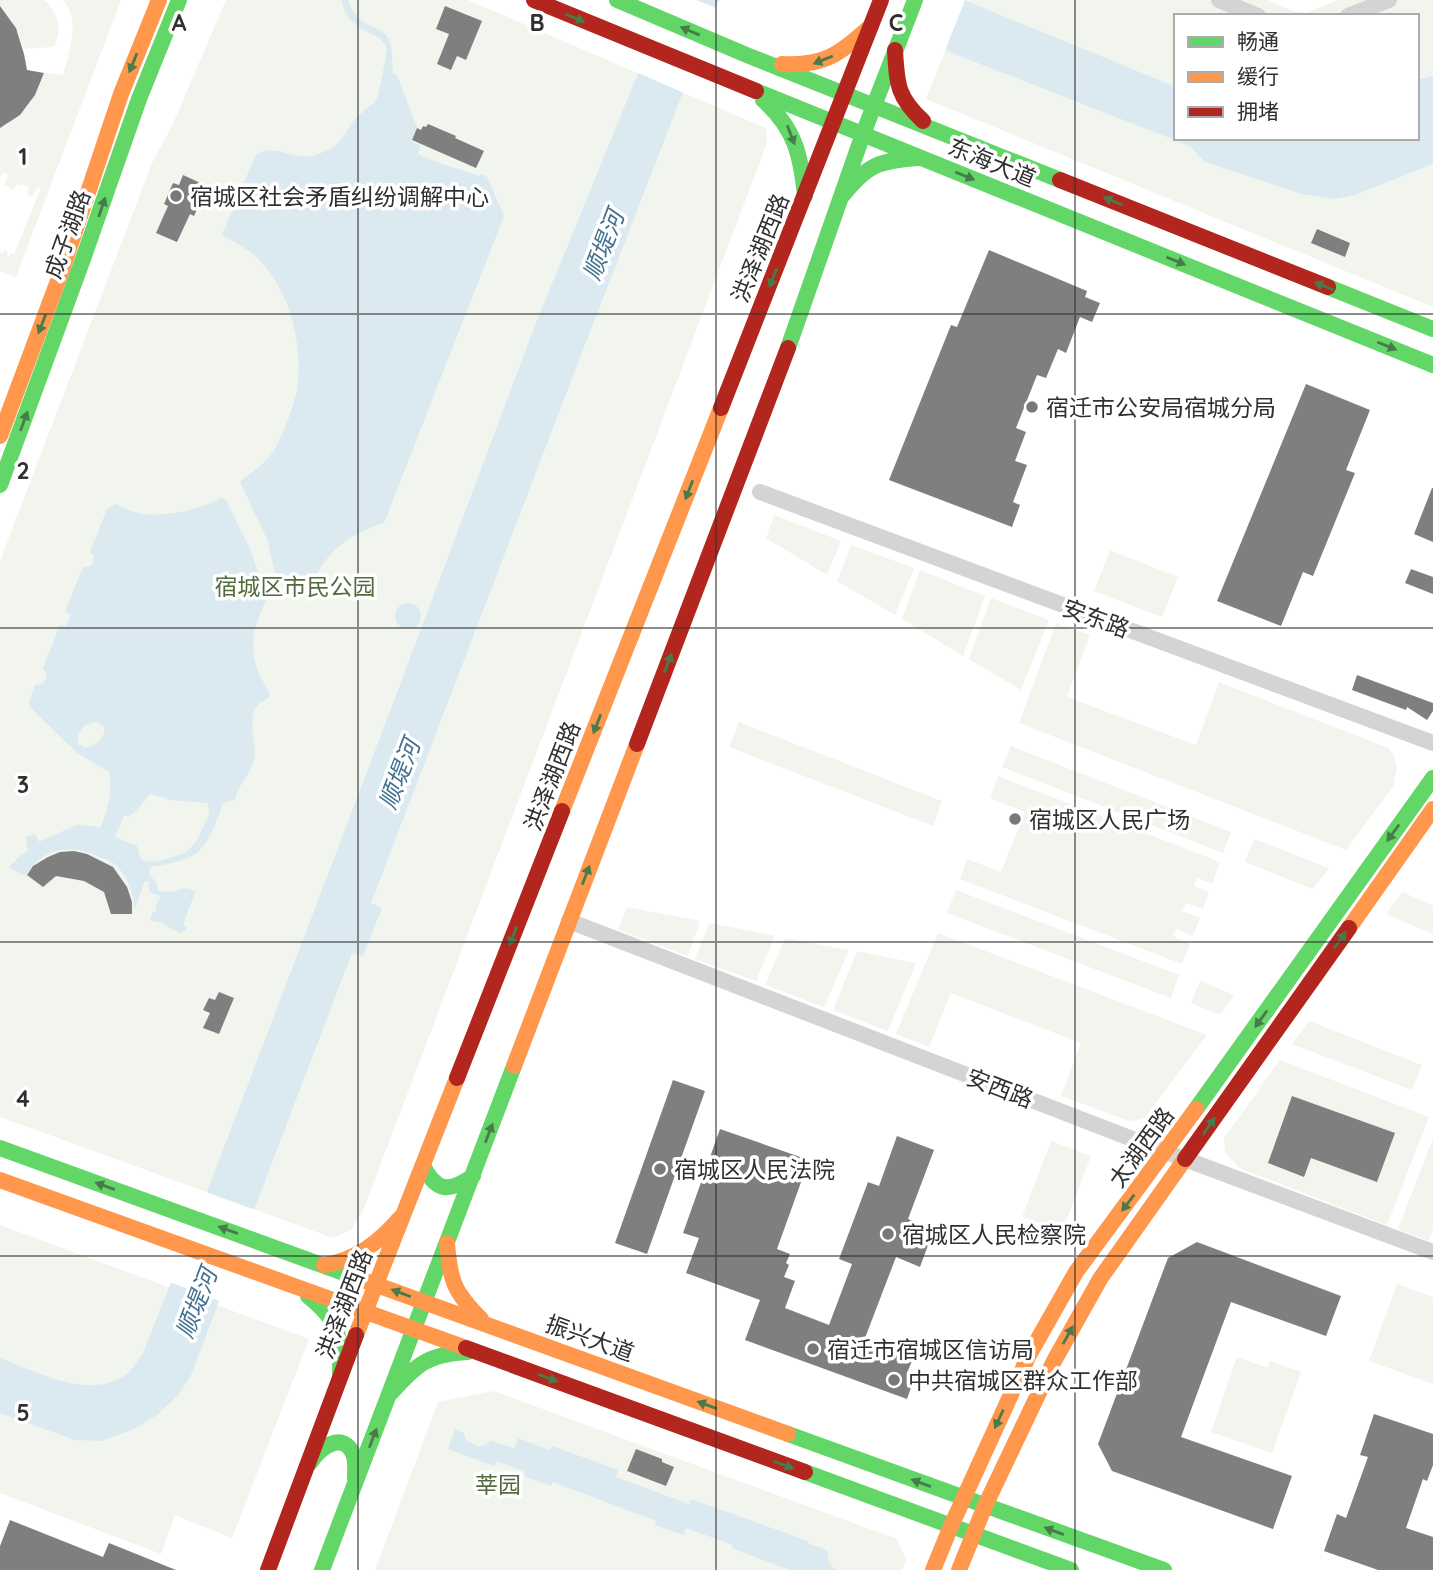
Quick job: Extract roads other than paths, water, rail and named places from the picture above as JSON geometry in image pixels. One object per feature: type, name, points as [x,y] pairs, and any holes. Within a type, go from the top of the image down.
[{"type":"main road","name":"成子湖路","points":[[0,436],[62,270],[121,94],[159,0]]},
{"type":"main road","name":"成子湖路","points":[[0,485],[139,99],[179,0]]},
{"type":"main road","name":"东海大道","points":[[534,0],[1433,365]]},
{"type":"main road","points":[[889,5],[914,1]]},
{"type":"main road","points":[[322,1570],[777,381],[863,134],[914,1]]},
{"type":"main road","name":"东海大道","points":[[624,3],[757,59],[1433,329]]},
{"type":"main road","name":"洪泽湖西路","points":[[268,1570],[365,1312],[871,26],[889,5]]},
{"type":"main road","points":[[757,59],[808,66],[846,49],[871,26]]},
{"type":"main road","points":[[895,50],[899,92],[904,102],[930,128]]},
{"type":"main road","points":[[750,89],[786,121],[802,169],[805,197]]},
{"type":"main road","points":[[841,198],[866,170],[882,162],[921,158]]},
{"type":"main road","points":[[789,237],[801,228],[811,230],[821,239],[822,252]]},
{"type":"main road","name":"太湖西路","points":[[933,1570],[1029,1355],[1076,1272],[1166,1152],[1433,778]]},
{"type":"main road","name":"太湖西路","points":[[959,1570],[985,1506],[1054,1361],[1100,1279],[1433,809]]},
{"type":"main road","name":"振兴大道","points":[[0,1148],[1164,1570]]},
{"type":"main road","points":[[423,1166],[428,1177],[443,1188],[460,1186],[473,1176]]},
{"type":"main road","points":[[0,1180],[1071,1570]]},
{"type":"main road","points":[[324,1265],[350,1259],[369,1249],[384,1238],[404,1213]]},
{"type":"main road","points":[[447,1243],[449,1271],[455,1290],[486,1324]]},
{"type":"main road","points":[[276,1280],[285,1274],[289,1259],[287,1252]]},
{"type":"main road","points":[[298,1287],[326,1311],[333,1321],[341,1350],[340,1378]]},
{"type":"main road","points":[[522,1369],[519,1360],[521,1352],[525,1345],[533,1342]]},
{"type":"main road","points":[[389,1395],[408,1374],[429,1357],[475,1352]]},
{"type":"main road","points":[[307,1467],[320,1450],[330,1443],[340,1443],[349,1447],[355,1460],[355,1483]]},
{"type":"main road","points":[[835,1484],[848,1483],[855,1477],[856,1470],[848,1456]]},
{"type":"main road","points":[[1080,1570],[1076,1561],[1078,1555],[1082,1550],[1094,1545]]},
{"type":"street","points":[[1219,0],[1253,14]]},
{"type":"street","points":[[1353,14],[1389,0]]},
{"type":"street","name":"安东路","points":[[760,492],[1433,743]]},
{"type":"street","name":"安西路","points":[[569,921],[1166,1152],[1433,1252]]},
{"type":"water","points":[[341,0],[348,0],[360,20],[381,31],[389,40],[393,73],[397,75],[417,127],[411,141],[421,146],[418,154],[487,177],[504,216],[384,523],[351,537],[327,559],[314,580],[287,590],[276,577],[267,539],[240,482],[272,454],[288,419],[296,395],[299,371],[296,334],[285,299],[266,268],[250,252],[222,235],[255,156],[261,152],[275,151],[305,157],[332,148],[378,96],[387,49],[381,40],[352,21]]},
{"type":"water","name":"顺堤河","points":[[668,0],[720,0],[371,903],[382,908],[363,956],[352,953],[191,1375],[178,1395],[157,1415],[134,1429],[101,1441],[75,1440],[0,1413],[0,1358],[58,1380],[88,1385],[103,1384],[121,1378],[143,1353],[210,1184],[534,328]]},
{"type":"water","points":[[827,0],[964,0],[1174,86],[1174,140],[962,57]]},
{"type":"water","points":[[1433,76],[1433,164],[1355,195],[1335,199],[1302,194],[1205,162],[1190,146],[1175,140],[1419,140],[1419,80]]},
{"type":"water","points":[[221,498],[226,500],[250,549],[267,598],[256,627],[253,645],[256,665],[270,696],[258,705],[252,719],[255,754],[252,765],[235,800],[223,803],[206,843],[192,856],[181,861],[150,867],[149,873],[158,890],[169,892],[187,888],[195,892],[183,925],[187,928],[182,934],[150,918],[153,912],[155,913],[161,896],[149,892],[149,882],[145,881],[135,908],[129,884],[119,868],[112,862],[89,853],[58,850],[40,859],[25,876],[9,867],[28,851],[26,837],[35,834],[39,842],[76,825],[100,828],[107,807],[110,794],[109,772],[76,752],[29,703],[35,685],[42,684],[47,677],[43,668],[60,625],[65,626],[68,623],[70,615],[65,611],[83,567],[90,567],[93,563],[94,556],[90,552],[107,509],[116,504],[152,515],[194,509]],"holes":[[[97,722],[105,727],[99,741],[85,748],[78,744],[78,735],[82,728]],[[150,794],[172,800],[208,803],[209,815],[197,840],[187,852],[159,861],[144,861],[137,846],[115,837],[124,815],[128,817],[135,812]]]},
{"type":"water","points":[[408,603],[417,607],[421,616],[417,625],[408,629],[399,625],[395,616],[399,607]]},
{"type":"water","points":[[455,1429],[464,1433],[466,1440],[479,1447],[492,1441],[514,1448],[518,1438],[549,1450],[552,1446],[618,1470],[616,1477],[689,1504],[691,1499],[808,1541],[827,1550],[830,1565],[838,1570],[790,1570],[686,1528],[683,1535],[655,1525],[656,1521],[553,1482],[551,1486],[524,1476],[525,1472],[497,1461],[494,1466],[448,1449]]},
{"type":"place","name":"宿城区社会矛盾纠纷调解中心","points":[[176,196]]},
{"type":"place","name":"宿迁市公安局宿城分局","points":[[1032,407]]},
{"type":"place","name":"宿城区人民广场","points":[[1015,819]]},
{"type":"place","name":"宿城区人民法院","points":[[660,1169]]},
{"type":"place","name":"宿城区人民检察院","points":[[888,1234]]},
{"type":"place","name":"宿迁市宿城区信访局","points":[[813,1349]]},
{"type":"place","name":"中共宿城区群众工作部","points":[[894,1380]]},
{"type":"park label","name":"宿城区市民公园","points":[[295,586]]},
{"type":"park label","name":"莘园","points":[[498,1484]]}]
